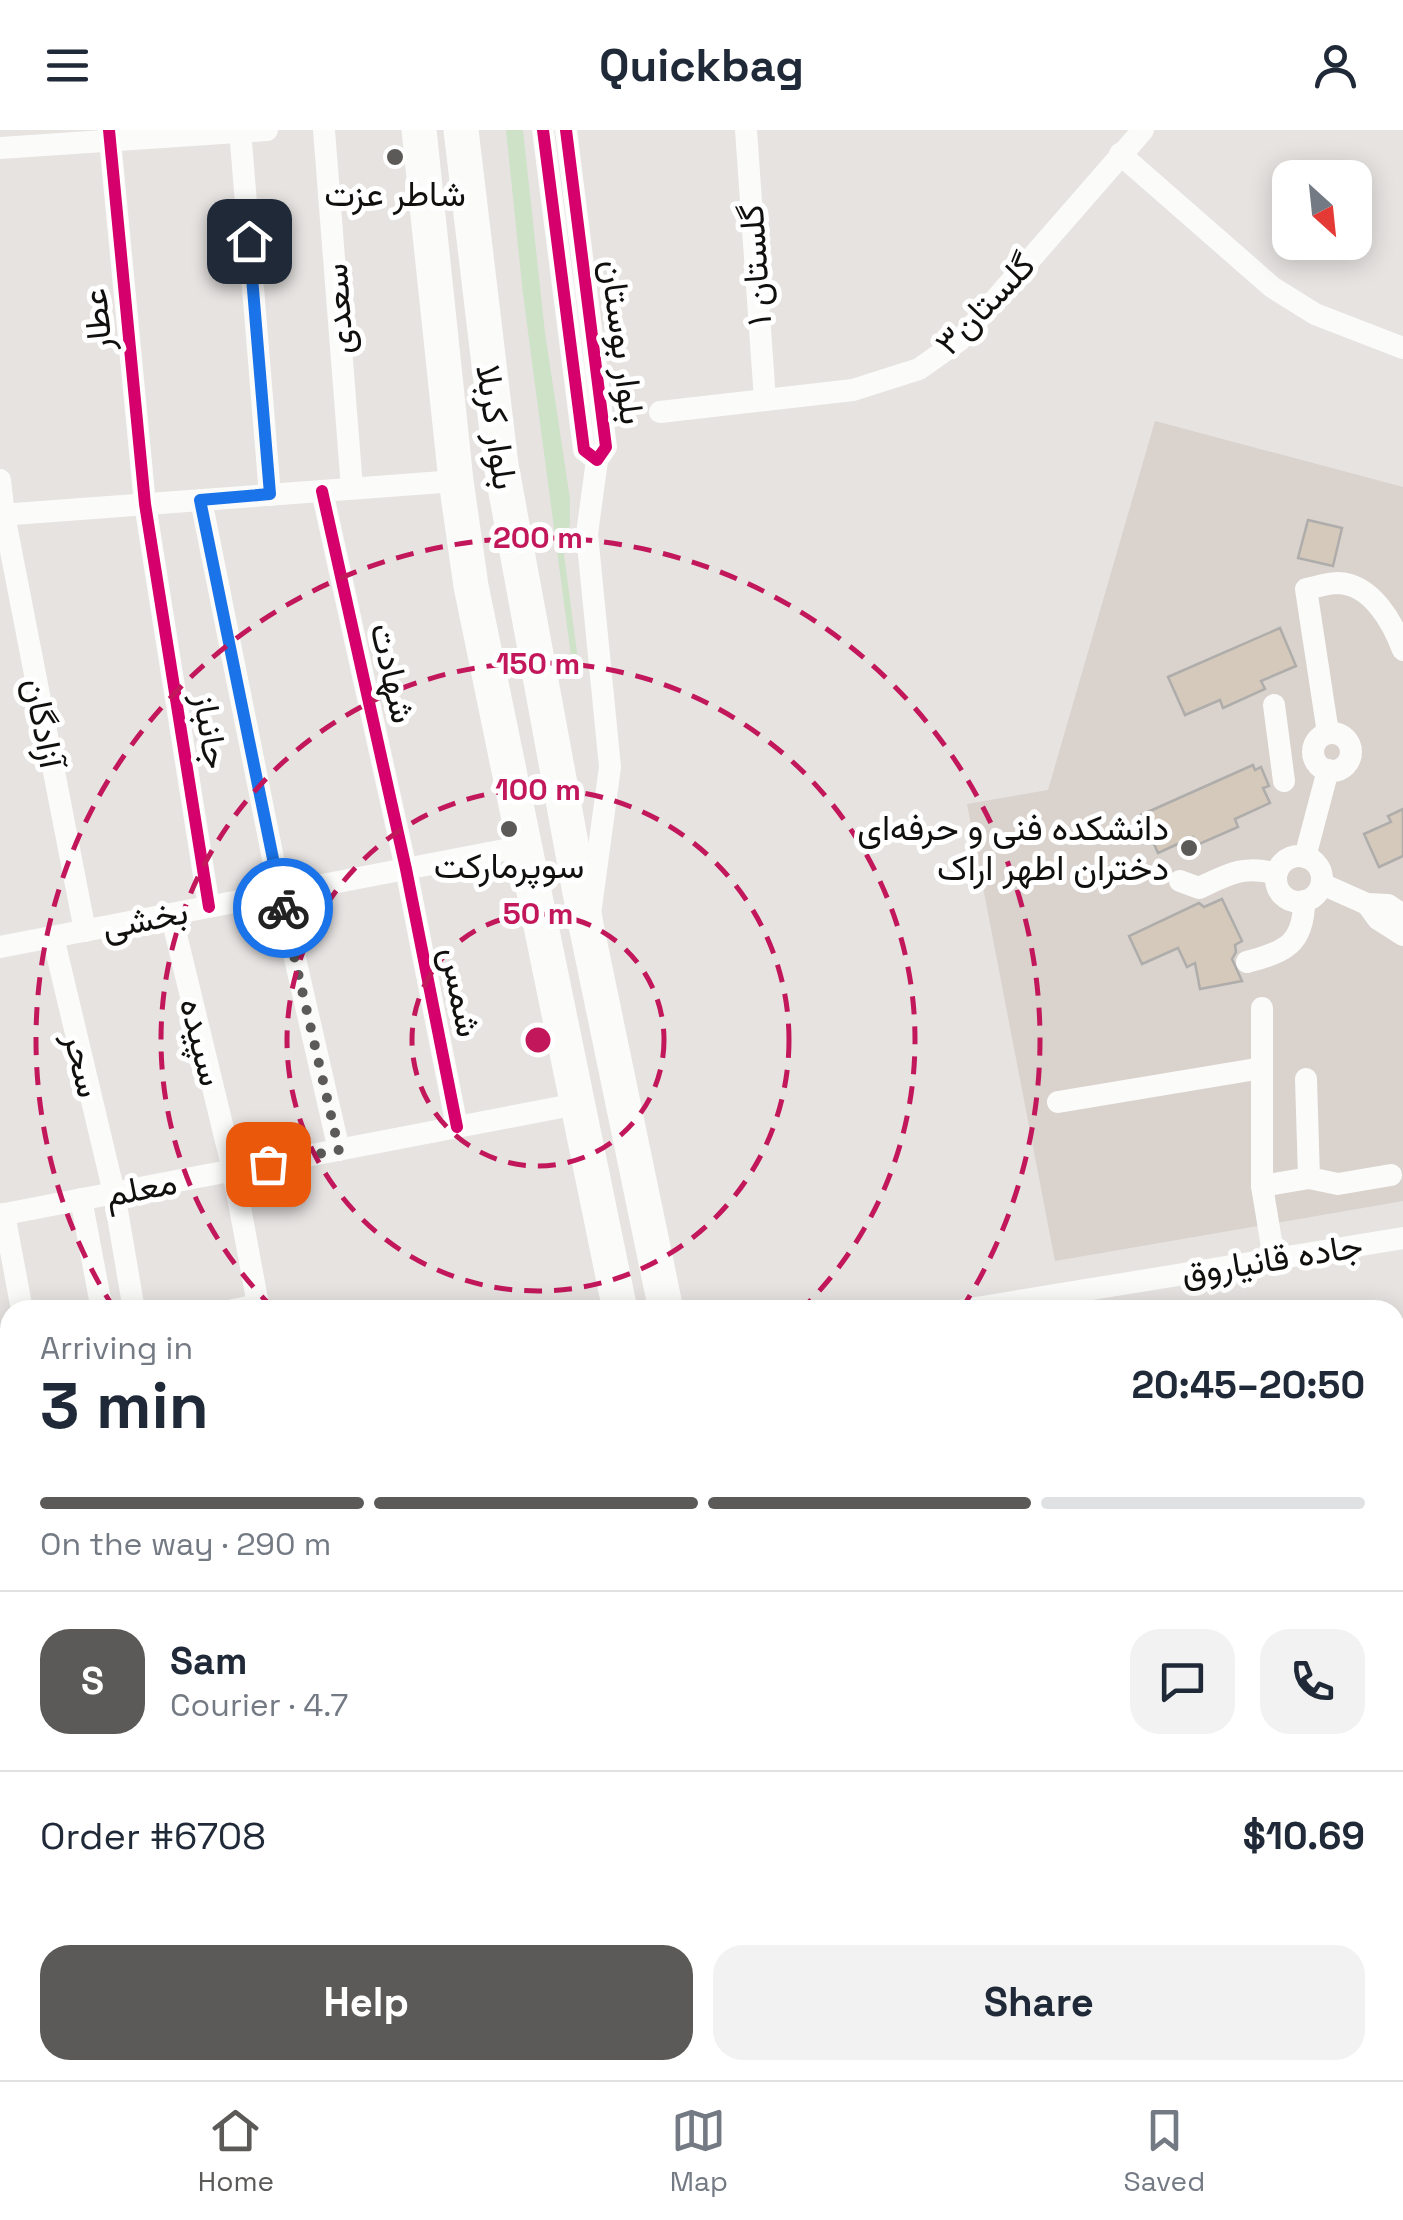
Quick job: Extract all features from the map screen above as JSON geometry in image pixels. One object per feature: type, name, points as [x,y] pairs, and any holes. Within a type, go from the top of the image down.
[{"type":"highway","name":"بلوار کربلا","points":[[419,130],[471,586],[618,1300]]},
{"type":"highway","name":"بلوار کربلا","points":[[461,130],[500,465],[588,930],[664,1300]]},
{"type":"street","points":[[0,148],[110,135],[267,130]]},
{"type":"street","name":"سعدی","points":[[324,130],[352,488]]},
{"type":"street","name":"بلوار بوستان","points":[[543,130],[584,450],[597,460]]},
{"type":"street","name":"بلوار بوستان","points":[[566,130],[606,447],[597,460],[587,534],[610,767],[588,930]]},
{"type":"street","name":"گلستان ۱","points":[[746,130],[765,400]]},
{"type":"street","name":"گلستان۳","points":[[660,412],[853,390],[919,369],[960,340],[1143,130]]},
{"type":"street","points":[[240,131],[270,494]]},
{"type":"street","name":"عطار","points":[[110,135],[145,504]]},
{"type":"street","points":[[1120,154],[1272,286],[1315,314],[1403,348]]},
{"type":"street","name":"آزادگان","points":[[0,480],[2,515],[85,931]]},
{"type":"street","points":[[2,515],[456,480]]},
{"type":"street","name":"شهادت","points":[[322,491],[406,869]]},
{"type":"street","points":[[200,500],[280,893],[339,1150]]},
{"type":"street","name":"جانباز","points":[[145,504],[209,907]]},
{"type":"street","points":[[1305,857],[1323,752],[1306,589],[1340,583],[1358,589],[1378,604],[1394,627],[1403,650]]},
{"type":"street","points":[[1274,704],[1284,781]]},
{"type":"street","points":[[1280,756],[1323,752]]},
{"type":"street","name":"بخشی","points":[[0,947],[525,846]]},
{"type":"street","points":[[1305,857],[1317,864],[1322,884],[1317,894],[1304,902],[1288,900],[1280,894],[1276,874],[1288,858],[1305,857]]},
{"type":"street","points":[[1180,881],[1199,888],[1243,868],[1276,874]]},
{"type":"street","name":"شمس","points":[[406,869],[457,1127]]},
{"type":"street","points":[[1322,884],[1367,904],[1388,905],[1403,915]]},
{"type":"street","points":[[1248,962],[1276,954],[1297,938],[1304,920],[1304,902]]},
{"type":"street","points":[[1367,904],[1378,919],[1403,935]]},
{"type":"street","name":"سپیده","points":[[171,914],[233,1170],[257,1300]]},
{"type":"street","name":"سحر","points":[[53,937],[114,1193],[132,1300]]},
{"type":"street","points":[[1262,1008],[1262,1186],[1274,1259]]},
{"type":"street","points":[[1058,1102],[1262,1068]]},
{"type":"street","points":[[1306,1079],[1309,1178]]},
{"type":"street","name":"معلم","points":[[2,1214],[576,1104]]},
{"type":"street","points":[[1262,1186],[1309,1178],[1338,1184],[1391,1175]]},
{"type":"street","points":[[81,1199],[100,1300]]},
{"type":"street","points":[[2,1214],[14,1300]]},
{"type":"street","name":"جاده قانیاروق","points":[[1025,1300],[1403,1238]]},
{"type":"shaded area","name":"دانشکده فنی و حرفه‌ای دختران اطهر اراک","points":[[1155,421],[1403,487],[1403,1201],[1055,1261],[967,804],[1048,790]]},
{"type":"green space","points":[[506,130],[523,130],[545,333],[570,499],[570,525],[563,547],[578,660],[573,671],[523,294]]},
{"type":"building","points":[[1308,520],[1342,528],[1333,566],[1298,558]]},
{"type":"building","points":[[1280,628],[1296,666],[1261,681],[1265,689],[1223,708],[1220,700],[1185,715],[1168,677]]},
{"type":"building","points":[[1253,765],[1255,770],[1261,767],[1269,786],[1263,788],[1270,803],[1235,819],[1238,827],[1197,845],[1193,837],[1158,853],[1141,815]]},
{"type":"building","points":[[1403,809],[1403,856],[1379,867],[1364,834],[1391,822],[1388,816]]},
{"type":"building","points":[[1222,899],[1242,941],[1235,945],[1232,959],[1242,981],[1200,989],[1195,963],[1187,967],[1178,948],[1142,964],[1129,936],[1199,903],[1204,907]]},
{"type":"cycle path","points":[[109,130],[145,504],[209,907]]},
{"type":"cycle path","points":[[543,130],[584,450],[597,460],[606,447],[566,130]]},
{"type":"cycle path","points":[[322,491],[406,869],[457,1127]]},
{"type":"way so far","points":[[268,1164],[339,1150],[283,908]]},
{"type":"place","name":"شاطر عزت","points":[[395,157]]},
{"type":"place","name":"سوپرمارکت","points":[[509,829]]},
{"type":"place","name":"دانشکده فنی و حرفه‌ای دختران اطهر اراک","points":[[1189,848]]},
{"type":"route","points":[[249,241],[270,494],[200,500],[283,908]]}]
